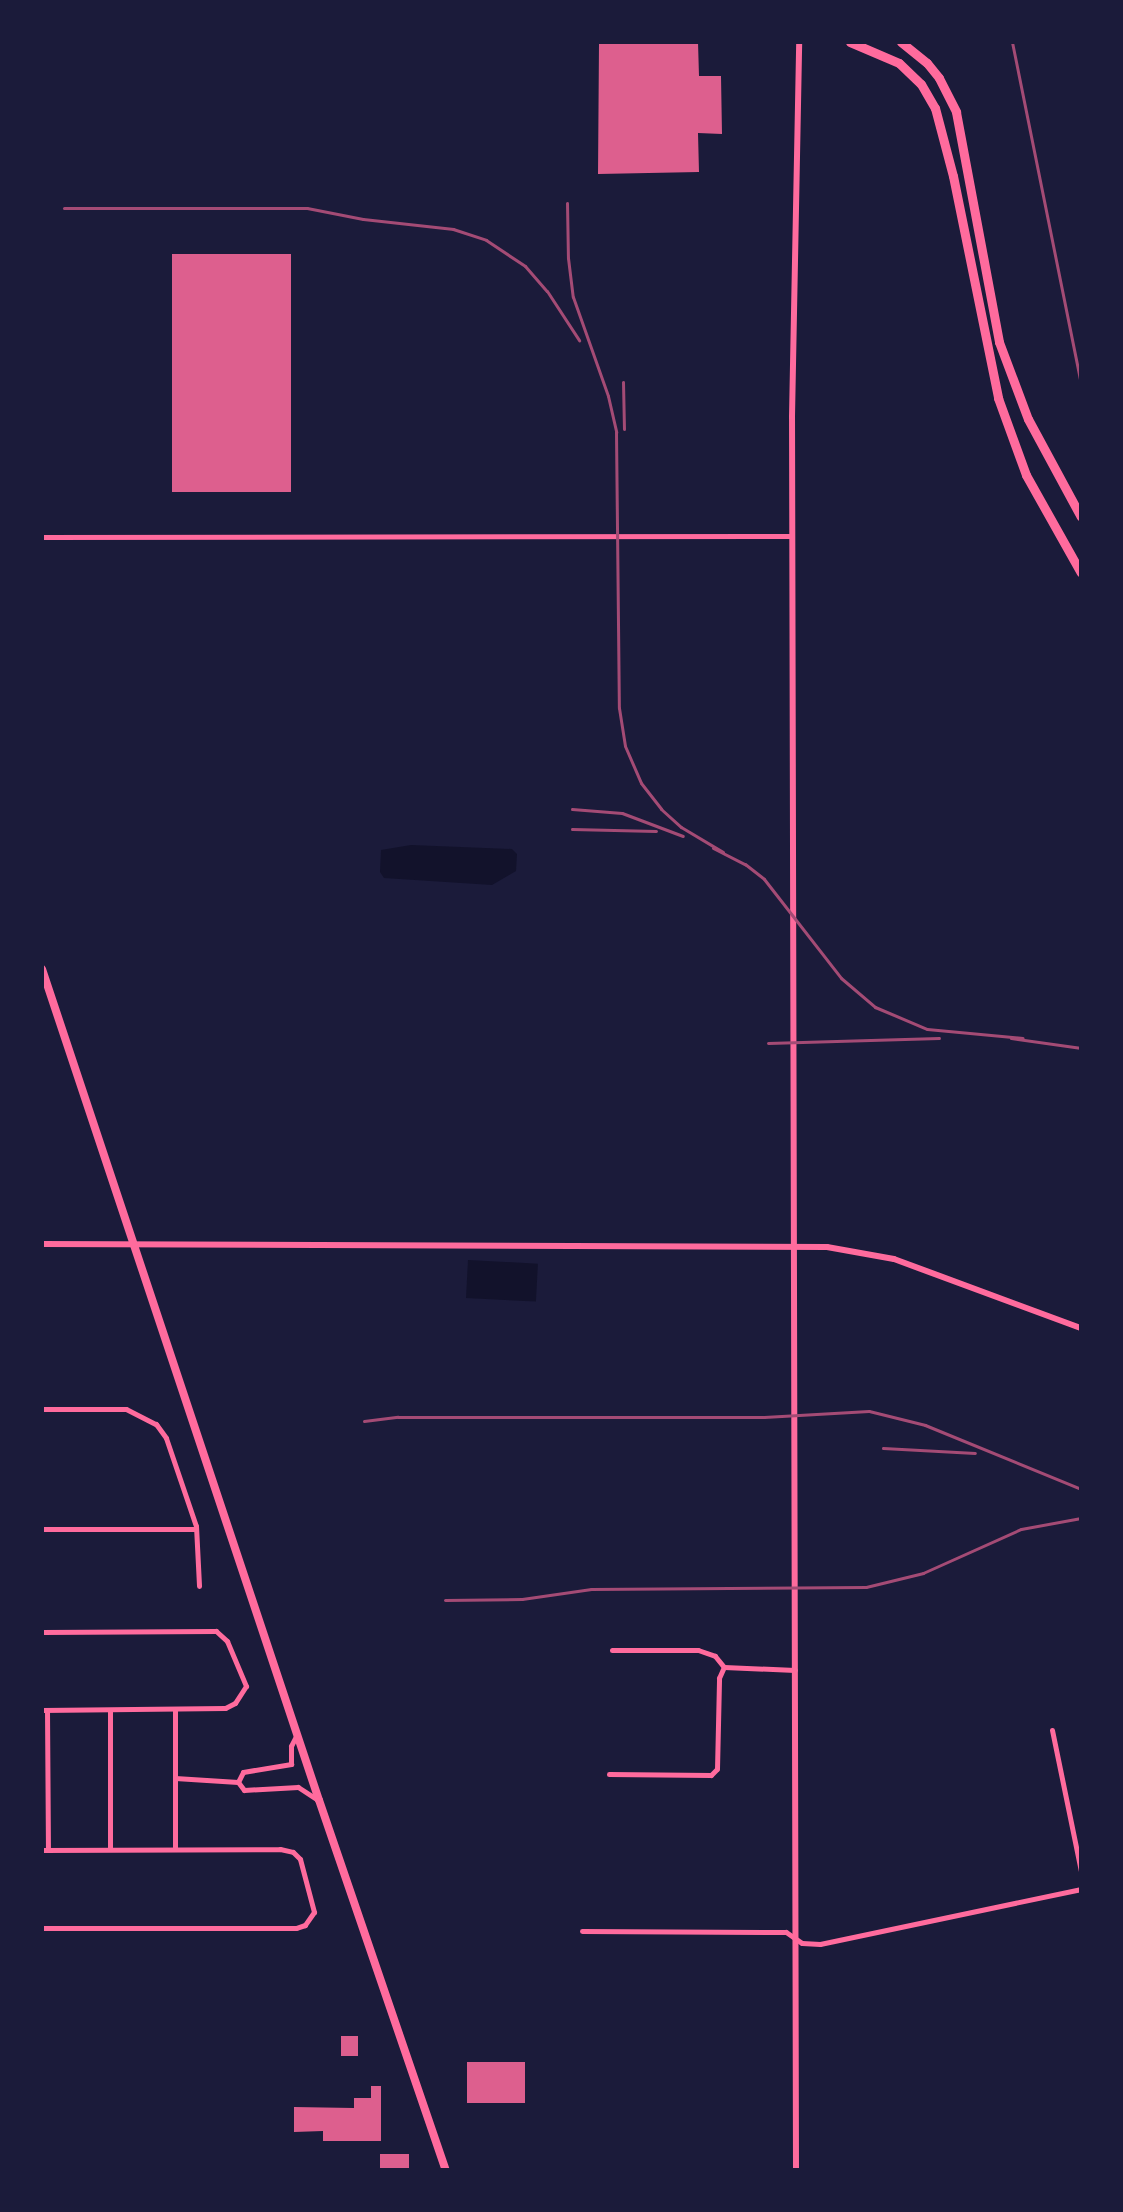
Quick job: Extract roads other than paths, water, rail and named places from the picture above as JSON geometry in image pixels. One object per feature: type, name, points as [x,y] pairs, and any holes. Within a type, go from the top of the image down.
[{"type":"highway","points":[[850,42],[899,63],[921,84],[935,108],[953,176],[985,345],[1006,424],[1026,475],[1081,573]]},
{"type":"highway","points":[[901,42],[939,78],[956,112],[999,342],[1034,432],[1081,517]]},
{"type":"highway","points":[[42,969],[319,1800],[446,2170]]},
{"type":"street","points":[[796,2170],[792,536],[799,42]]},
{"type":"street","points":[[42,537],[792,536]]},
{"type":"street","points":[[42,1244],[794,1246],[858,1250],[894,1259],[1081,1328]]},
{"type":"street","points":[[42,1409],[126,1409],[146,1416],[166,1438],[196,1529],[199,1586]]},
{"type":"street","points":[[42,1529],[196,1529]]},
{"type":"street","points":[[42,1632],[216,1631],[227,1641],[246,1686],[235,1703],[225,1708],[44,1710],[45,1850],[280,1849],[293,1852],[300,1859],[314,1904],[310,1920],[296,1928],[42,1928]]},
{"type":"street","points":[[612,1650],[698,1650],[715,1656],[724,1667],[795,1670]]},
{"type":"street","points":[[609,1774],[711,1775],[717,1769],[719,1678],[724,1667]]},
{"type":"street","points":[[110,1710],[110,1850]]},
{"type":"street","points":[[175,1710],[175,1849]]},
{"type":"street","points":[[1052,1730],[1081,1871]]},
{"type":"street","points":[[238,1782],[243,1772],[291,1764],[291,1746],[297,1734]]},
{"type":"street","points":[[175,1778],[238,1782],[244,1790],[298,1787],[319,1800]]},
{"type":"street","points":[[582,1931],[786,1932],[802,1943],[820,1944],[1081,1889]]},
{"type":"railway","points":[[1012,42],[1081,383]]},
{"type":"railway","points":[[567,203],[568,258],[573,297],[608,396],[616,432],[619,708],[625,746],[641,783],[661,809],[681,827],[723,852]]},
{"type":"railway","points":[[64,208],[307,208],[363,219],[453,229],[486,240],[525,266],[547,291],[579,340]]},
{"type":"railway","points":[[623,382],[624,429]]},
{"type":"railway","points":[[572,809],[622,813],[683,836]]},
{"type":"railway","points":[[572,829],[656,831]]},
{"type":"railway","points":[[713,848],[745,864],[764,879],[841,978],[875,1007],[927,1029],[1023,1038]]},
{"type":"railway","points":[[768,1043],[939,1038]]},
{"type":"railway","points":[[1011,1038],[1081,1048]]},
{"type":"railway","points":[[364,1421],[398,1417],[764,1417],[869,1411],[925,1425],[1081,1489]]},
{"type":"railway","points":[[883,1448],[975,1453]]},
{"type":"railway","points":[[445,1600],[522,1599],[591,1589],[866,1587],[923,1573],[1021,1529],[1081,1518]]}]
